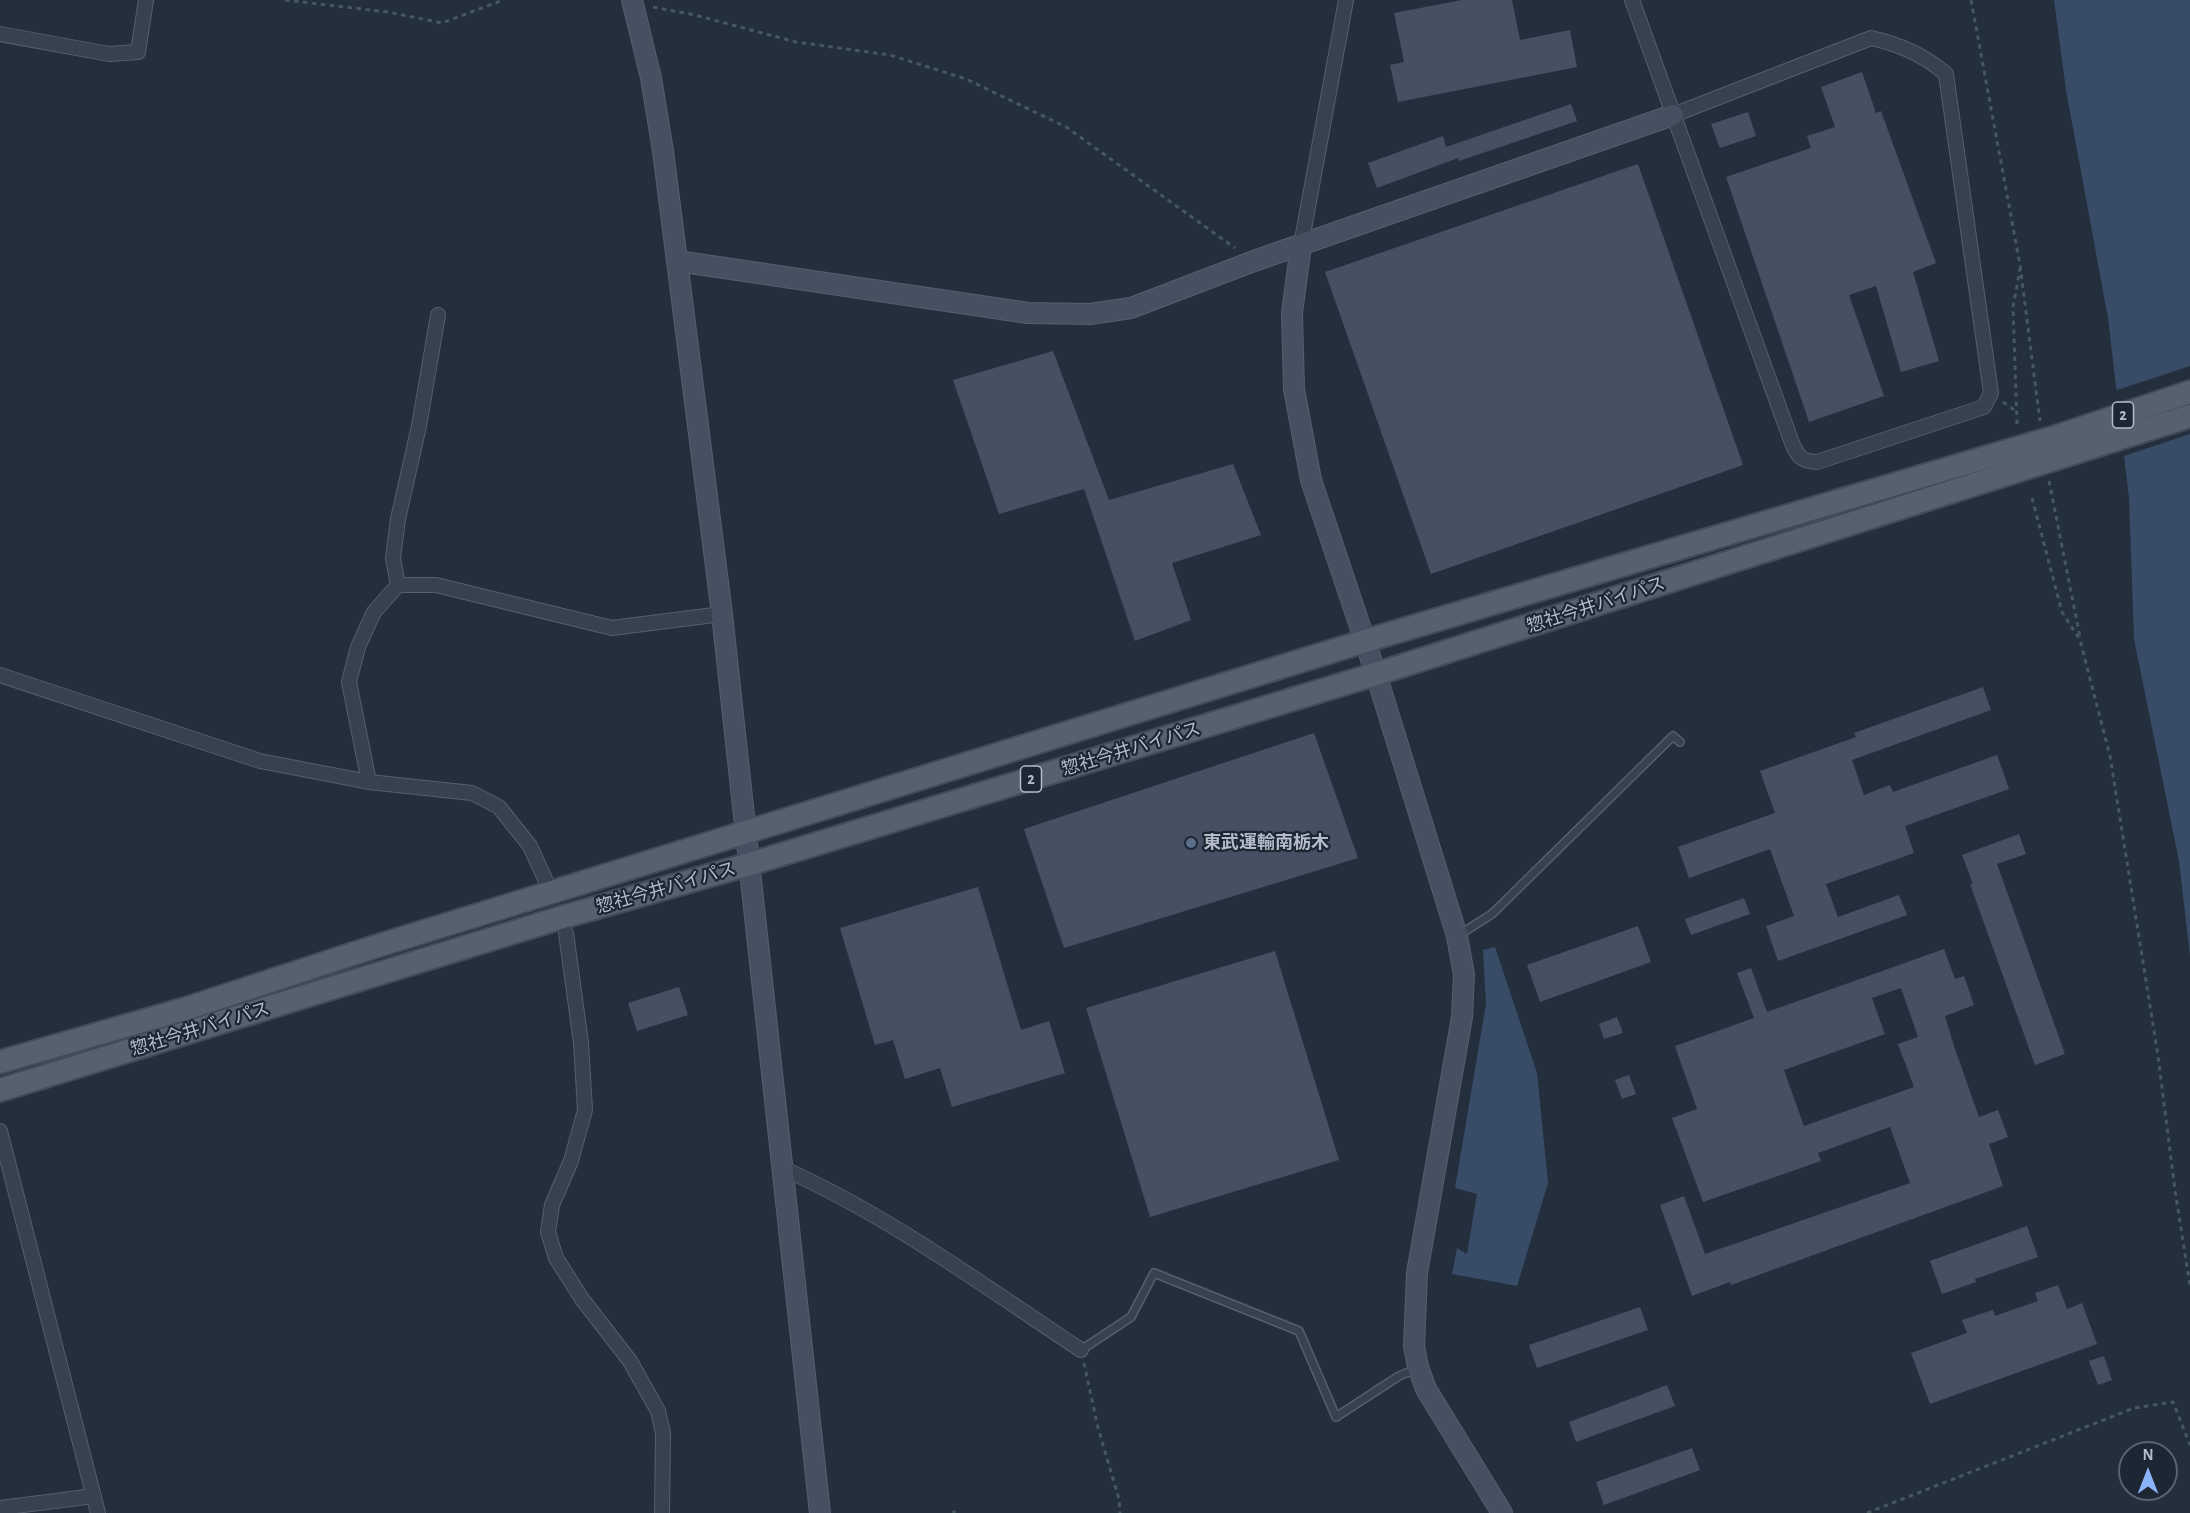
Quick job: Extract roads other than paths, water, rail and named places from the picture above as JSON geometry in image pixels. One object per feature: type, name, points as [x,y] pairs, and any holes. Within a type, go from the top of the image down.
[{"type":"main road","name":"惣社今井バイパス","points":[[0,1090],[563,917],[750,864],[1376,674],[2051,450],[2190,392]]},
{"type":"main road","name":"惣社今井バイパス","points":[[0,1062],[185,1009],[374,947],[1365,641],[2051,450],[2190,416]]},
{"type":"street","points":[[0,34],[109,54],[138,52],[146,0]]},
{"type":"street","points":[[1346,0],[1301,245],[1292,314],[1294,388],[1311,480],[1376,674],[1458,936],[1464,975],[1462,1017],[1417,1273],[1414,1346],[1426,1389],[1502,1513]]},
{"type":"street","points":[[677,261],[1028,313],[1090,314],[1131,308],[1254,261],[1673,116],[1871,38],[1888,42],[1929,60],[1946,74],[1991,393],[1984,407],[1817,462],[1806,462],[1798,457],[1673,116],[1632,0]]},
{"type":"street","points":[[633,2],[651,78],[663,151],[722,614],[820,1513]]},
{"type":"street","points":[[398,585],[393,558],[398,519],[419,426],[438,315]]},
{"type":"street","points":[[369,782],[349,682],[358,647],[374,612],[398,585],[436,585],[612,628],[722,614]]},
{"type":"street","points":[[0,675],[260,761],[369,782],[472,793],[499,807],[530,846],[545,879]]},
{"type":"street","points":[[566,933],[581,1043],[585,1110],[570,1161],[552,1205],[548,1232],[556,1258],[582,1299],[630,1361],[658,1411],[663,1433],[662,1513]]},
{"type":"street","points":[[0,1131],[98,1513]]},
{"type":"street","points":[[782,1168],[828,1188],[1081,1350]]},
{"type":"street","points":[[0,1508],[94,1496]]},
{"type":"lane","points":[[1458,936],[1492,914],[1673,736],[1680,742]]},
{"type":"lane","points":[[1081,1350],[1131,1317],[1155,1273],[1299,1331],[1336,1417],[1418,1367]]},
{"type":"water","points":[[2054,0],[2190,0],[2190,956],[2179,861],[2134,639],[2129,498],[2108,318],[2066,90]]},
{"type":"water","points":[[1495,947],[1537,1073],[1548,1183],[1517,1286],[1452,1274],[1457,1248],[1467,1254],[1477,1194],[1455,1188],[1486,1004],[1483,950]]},
{"type":"place","name":"東武運輸南栃木","points":[[1191,843]]}]
